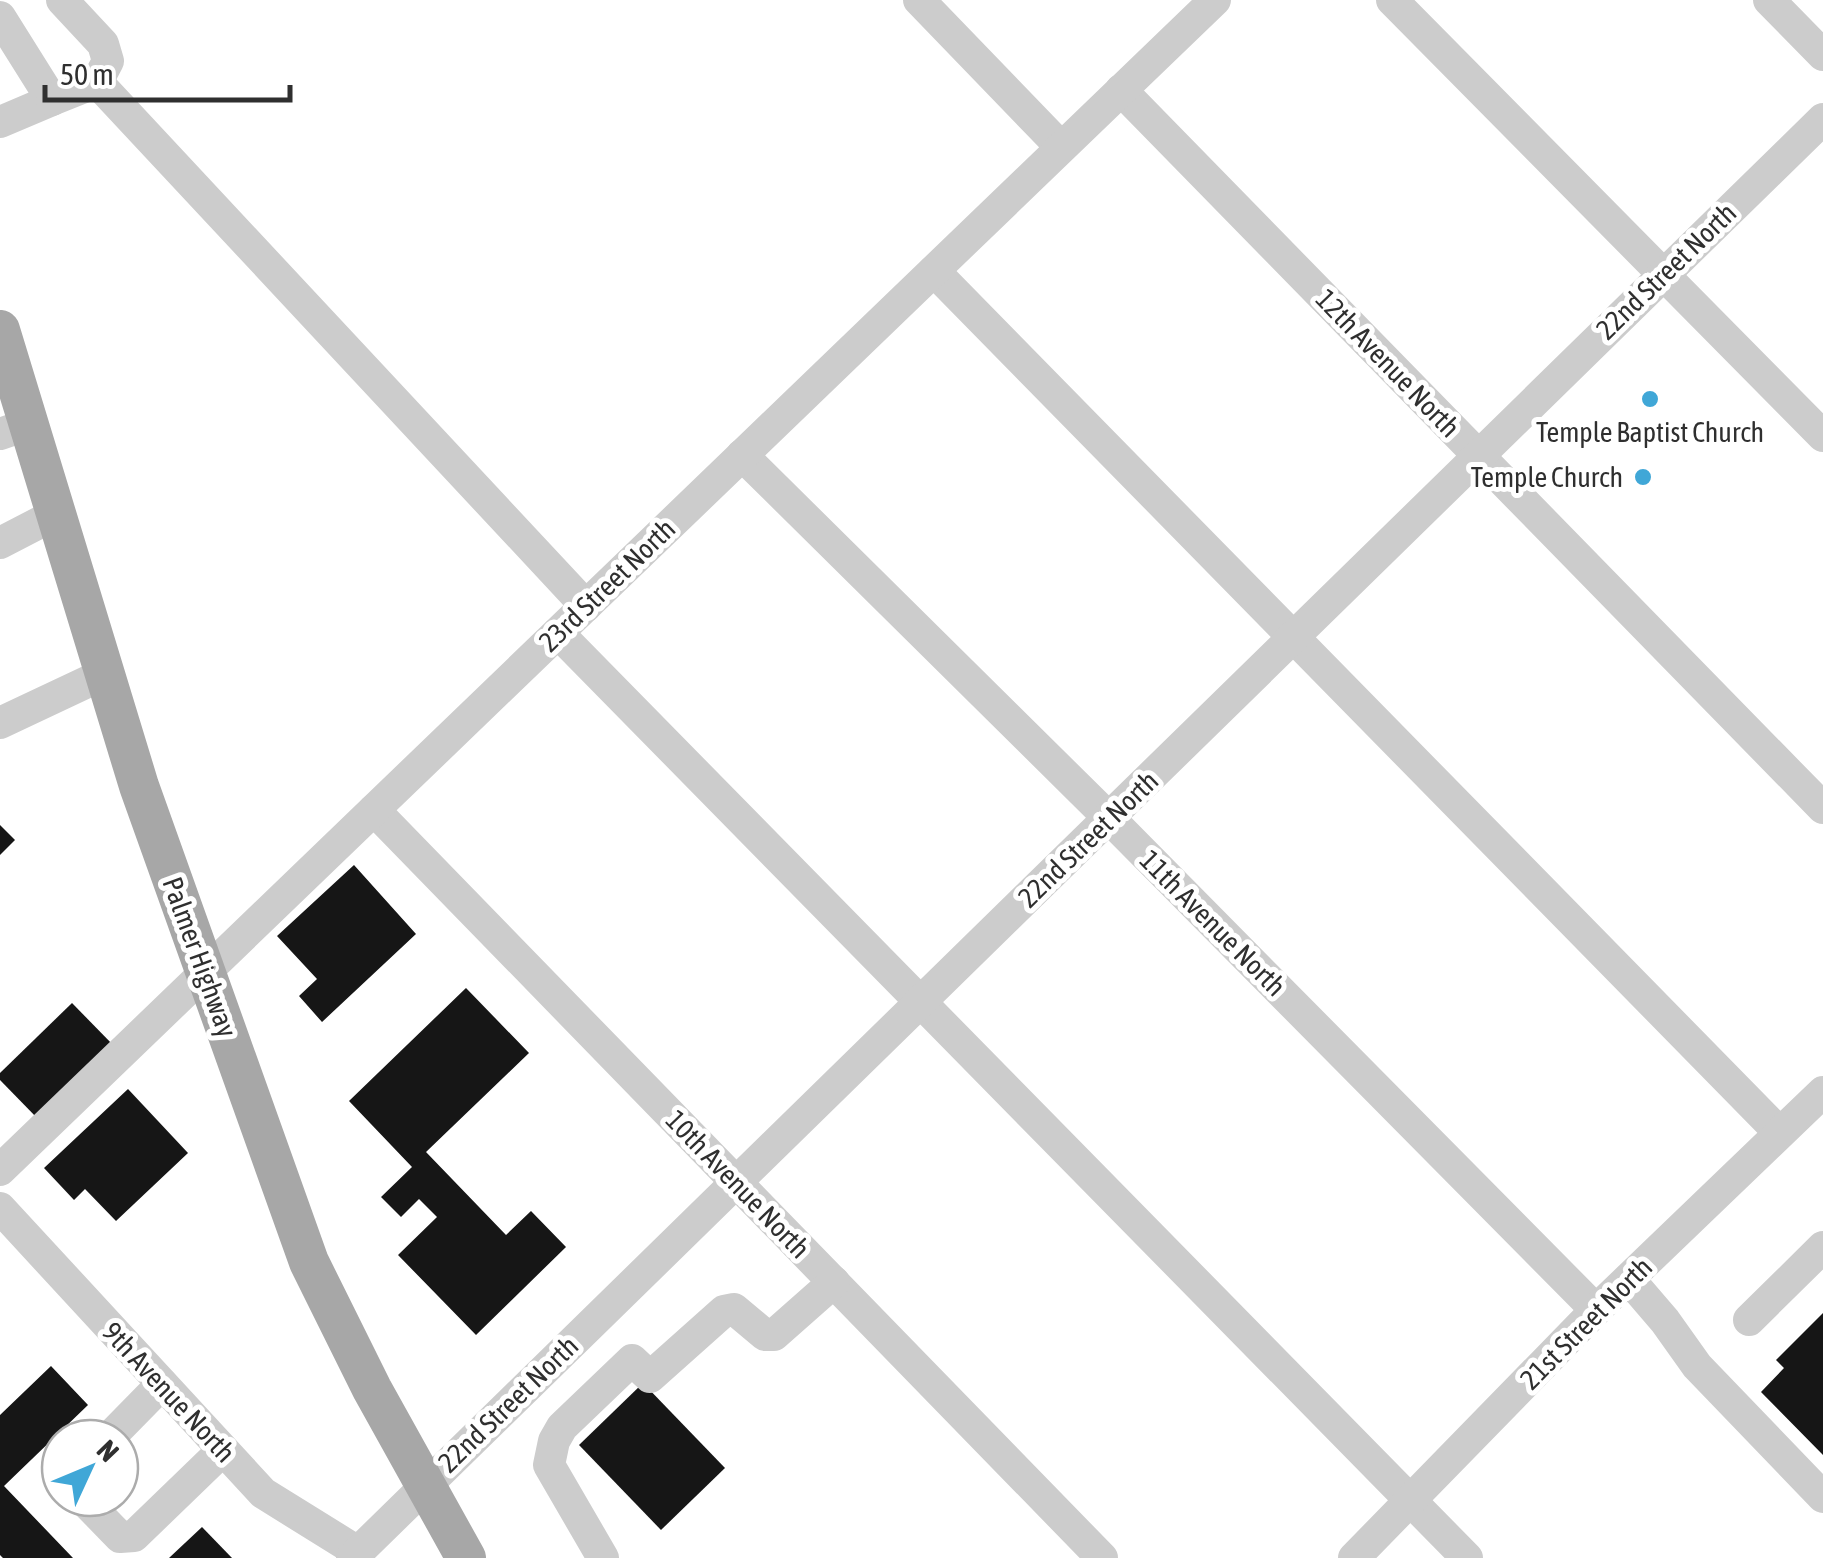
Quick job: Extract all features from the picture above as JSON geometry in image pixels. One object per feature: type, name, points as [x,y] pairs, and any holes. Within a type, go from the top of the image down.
[{"type":"main road","name":"Palmer Highway","points":[[0,330],[14,429],[56,514],[138,786],[309,1262],[372,1390],[466,1558]]},
{"type":"street","points":[[0,122],[96,82],[108,61],[103,44],[62,0]]},
{"type":"street","points":[[919,0],[1062,148]]},
{"type":"street","name":"23rd Street North","points":[[0,1170],[1214,0]]},
{"type":"street","points":[[1392,0],[1823,436]]},
{"type":"street","points":[[1769,0],[1823,55]]},
{"type":"street","points":[[0,17],[52,100]]},
{"type":"street","points":[[96,82],[586,606]]},
{"type":"street","name":"12th Avenue North","points":[[1121,90],[1823,808]]},
{"type":"street","name":"22nd Street North","points":[[355,1555],[1823,119]]},
{"type":"street","points":[[934,271],[1780,1132]]},
{"type":"street","name":"11th Avenue North","points":[[742,455],[1109,818],[1596,1310]]},
{"type":"street","points":[[0,543],[56,514]]},
{"type":"street","points":[[558,633],[1467,1558]]},
{"type":"street","points":[[0,723],[104,674]]},
{"type":"street","name":"10th Avenue North","points":[[374,810],[1102,1558]]},
{"type":"street","name":"21st Street North","points":[[1354,1558],[1596,1310],[1823,1092]]},
{"type":"street","name":"9th Avenue North","points":[[0,1208],[263,1493],[355,1555]]},
{"type":"street","points":[[1749,1320],[1823,1248]]},
{"type":"street","points":[[1629,1280],[1697,1366],[1823,1497]]},
{"type":"street","points":[[594,1320],[650,1377],[724,1312],[734,1309],[765,1335],[774,1336],[834,1282]]},
{"type":"street","points":[[602,1558],[549,1465],[550,1455],[562,1427],[632,1360]]},
{"type":"street","points":[[129,1418],[162,1384]]},
{"type":"street","points":[[102,1518],[120,1536],[134,1536],[222,1450]]},
{"type":"building","points":[[0,825],[15,840],[0,855]]},
{"type":"building","points":[[354,865],[416,934],[322,1022],[299,996],[317,979],[277,936]]},
{"type":"building","points":[[466,988],[529,1053],[426,1152],[506,1235],[531,1211],[566,1247],[476,1335],[398,1255],[437,1217],[419,1199],[401,1217],[381,1197],[412,1167],[349,1101]]},
{"type":"building","points":[[72,1003],[115,1047],[39,1120],[0,1080],[0,1073]]},
{"type":"building","points":[[128,1089],[188,1153],[116,1221],[85,1189],[74,1200],[44,1168]]},
{"type":"building","points":[[1823,1313],[1823,1455],[1761,1392],[1784,1368],[1776,1360]]},
{"type":"building","points":[[51,1366],[88,1405],[75,1418],[40,1418],[40,1451],[4,1486],[73,1558],[0,1555],[0,1415]]},
{"type":"building","points":[[643,1383],[725,1468],[661,1530],[579,1445]]},
{"type":"building","points":[[202,1527],[232,1558],[169,1558]]},
{"type":"place","name":"Temple Baptist Church","points":[[1650,399]]},
{"type":"place","name":"Temple Church","points":[[1643,477]]}]
